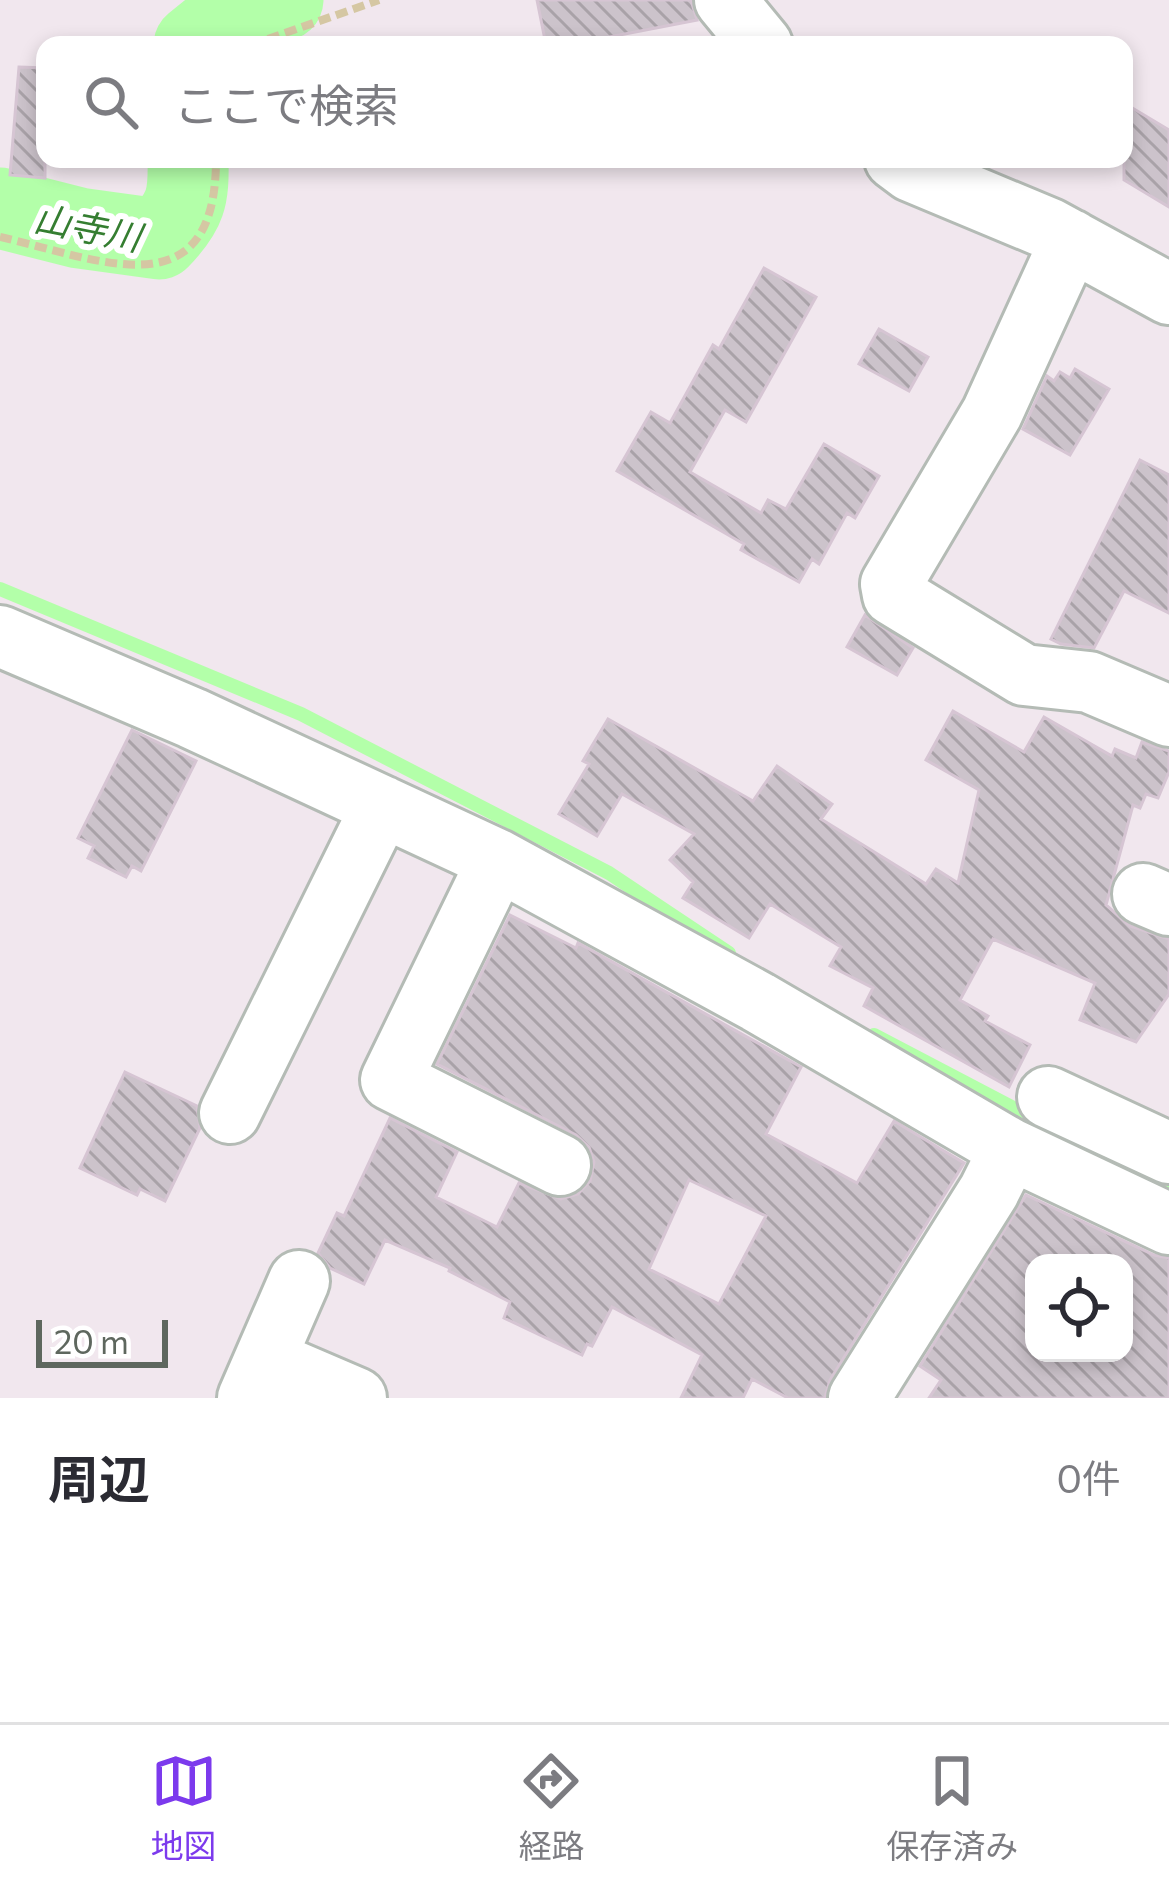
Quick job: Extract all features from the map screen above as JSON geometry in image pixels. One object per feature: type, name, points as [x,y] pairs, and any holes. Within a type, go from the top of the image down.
[{"type":"street","points":[[724,0],[754,36]]},
{"type":"street","points":[[907,168],[1071,240],[1169,294]]},
{"type":"street","points":[[1071,240],[992,413],[891,584],[893,595],[1024,675],[1089,682],[1169,716]]},
{"type":"street","points":[[0,636],[192,718],[498,860],[758,1002],[1010,1149],[1169,1224]]},
{"type":"street","points":[[230,1113],[382,806]]},
{"type":"street","points":[[498,860],[391,1079],[560,1165]]},
{"type":"street","points":[[1048,1097],[1169,1154]]},
{"type":"street","points":[[859,1398],[1010,1149]]},
{"type":"street","points":[[299,1281],[257,1378],[356,1398]]},
{"type":"path","points":[[277,36],[380,0]]},
{"type":"path","points":[[0,237],[127,265],[154,266],[173,260],[193,246],[208,224],[216,168]]},
{"type":"building","points":[[537,0],[691,0],[697,20],[614,36],[544,36]]},
{"type":"building","points":[[19,67],[36,68],[36,168],[45,168],[45,178],[10,175]]},
{"type":"building","points":[[1133,108],[1169,130],[1169,207],[1124,180],[1124,168],[1133,168]]},
{"type":"building","points":[[764,268],[816,297],[746,422],[725,410],[690,472],[761,513],[768,500],[786,509],[824,444],[879,476],[855,518],[847,513],[819,564],[812,559],[799,582],[741,550],[744,544],[617,471],[651,412],[670,423],[713,345],[719,349]]},
{"type":"building","points":[[879,329],[928,357],[909,391],[859,364]]},
{"type":"building","points":[[1075,369],[1109,389],[1070,455],[1023,429],[1047,376],[1054,381],[1060,372],[1070,378]]},
{"type":"building","points":[[1140,460],[1169,475],[1169,613],[1124,591],[1094,648],[1061,644],[1051,639]]},
{"type":"building","points":[[865,615],[913,648],[897,675],[847,647]]},
{"type":"building","points":[[953,711],[1024,752],[1044,717],[1112,756],[1115,749],[1136,758],[1142,742],[1169,751],[1169,772],[1158,798],[1146,794],[1140,808],[1133,805],[1106,905],[1130,926],[1169,939],[1169,994],[1136,1042],[1080,1020],[1095,983],[993,939],[960,1000],[988,1016],[985,1021],[1030,1045],[1009,1087],[864,1006],[873,988],[830,966],[841,947],[770,904],[749,938],[683,898],[693,882],[670,860],[694,834],[622,794],[597,836],[559,814],[589,764],[583,761],[608,719],[753,801],[777,766],[832,804],[821,819],[926,884],[936,869],[958,883],[979,790],[926,760]]},
{"type":"building","points":[[132,730],[196,761],[141,871],[132,866],[126,877],[88,858],[94,846],[78,838]]},
{"type":"building","points":[[510,915],[576,948],[578,943],[801,1067],[766,1134],[857,1183],[894,1121],[964,1163],[830,1380],[825,1398],[788,1398],[752,1379],[743,1398],[681,1398],[702,1355],[612,1307],[592,1346],[587,1344],[582,1355],[504,1318],[510,1302],[450,1268],[385,1240],[364,1284],[330,1268],[318,1253],[337,1213],[344,1216],[390,1118],[457,1152],[436,1197],[497,1227],[519,1183],[561,1199],[578,1194],[590,1181],[594,1162],[589,1147],[576,1135],[437,1064]],"holes":[[[689,1180],[766,1216],[719,1304],[649,1269]]]},
{"type":"building","points":[[125,1072],[197,1106],[200,1128],[165,1201],[140,1189],[137,1195],[80,1168]]},
{"type":"building","points":[[1026,1195],[1169,1258],[1169,1398],[929,1398],[941,1380],[920,1366]]},
{"type":"waterway","name":"山寺川","points":[[205,36],[221,23],[283,0]]},
{"type":"waterway","name":"山寺川","points":[[0,208],[79,228],[159,239],[184,203],[188,168]]},
{"type":"waterway","points":[[0,589],[301,714],[609,873],[729,953]]},
{"type":"waterway","points":[[874,1035],[1040,1122]]},
{"type":"waterway","points":[[1146,1175],[1169,1186]]}]
